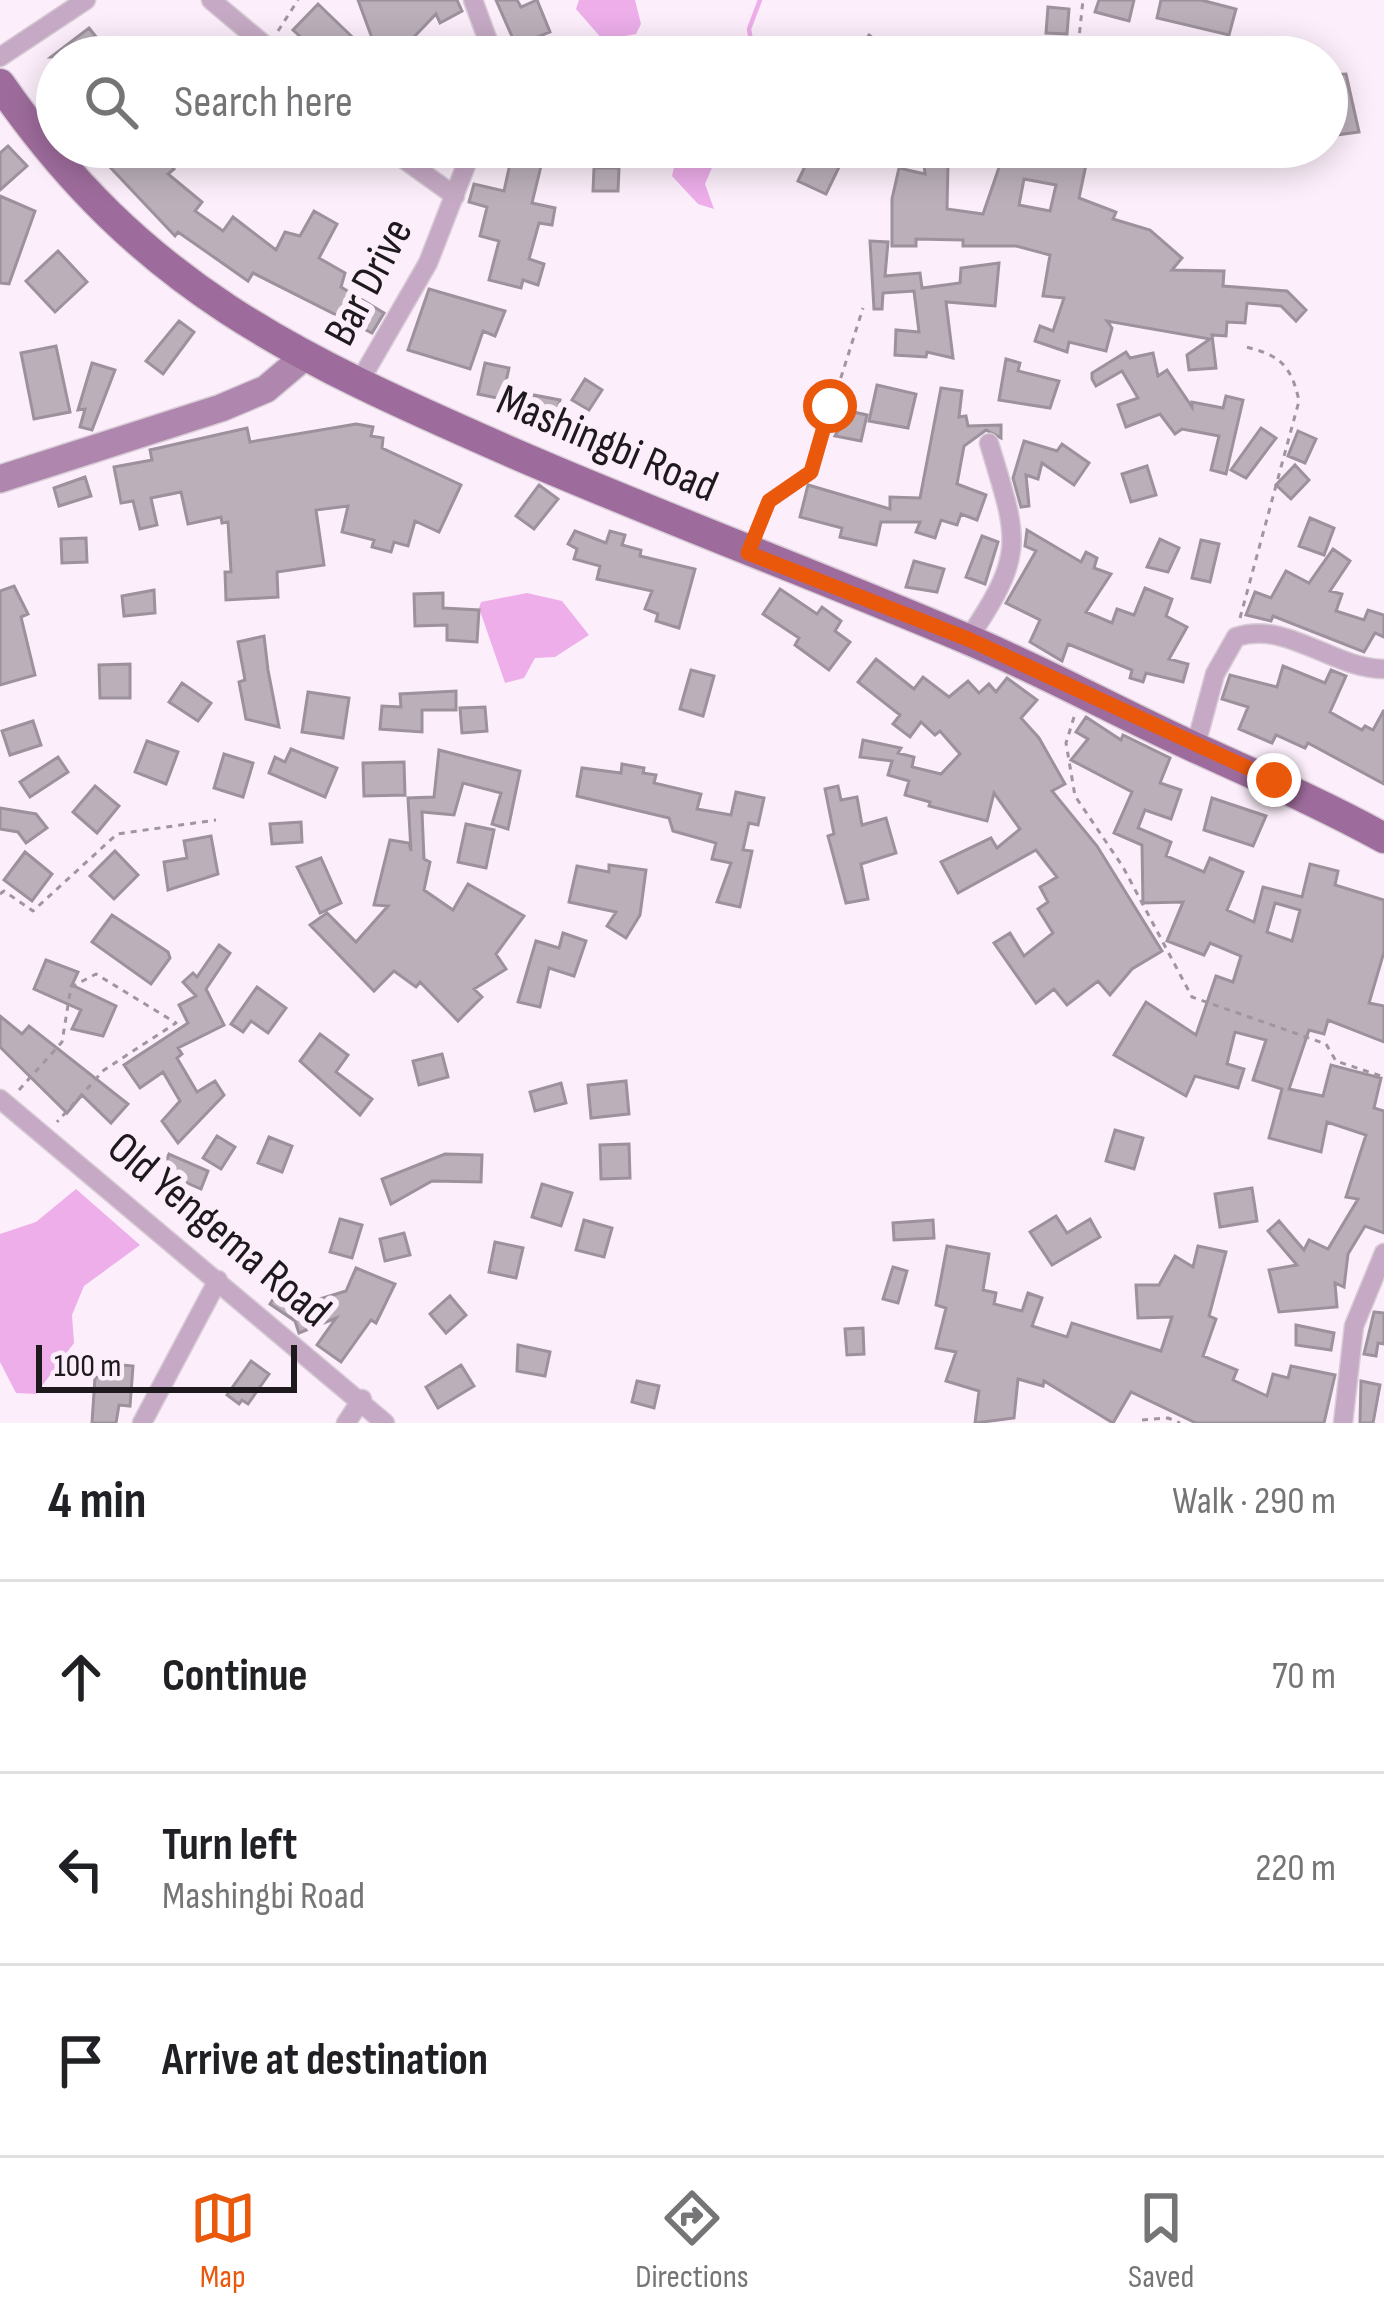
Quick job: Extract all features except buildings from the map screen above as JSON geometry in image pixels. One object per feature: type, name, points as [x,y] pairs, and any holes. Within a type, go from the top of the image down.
[{"type":"main road","name":"Mashingbi Road","points":[[0,84],[36,136]]},
{"type":"main road","name":"Mashingbi Road","points":[[64,168],[101,209],[188,285],[272,341],[357,386],[748,553],[968,639],[1274,780],[1384,838]]},
{"type":"main road","points":[[0,478],[236,402],[266,389],[305,356]]},
{"type":"street","points":[[0,57],[86,0]]},
{"type":"street","points":[[211,0],[254,36]]},
{"type":"street","points":[[473,0],[486,36]]},
{"type":"street","points":[[416,168],[455,196]]},
{"type":"street","name":"Bar Drive","points":[[357,386],[428,263],[465,168]]},
{"type":"street","points":[[968,639],[1001,590],[1016,548],[988,443]]},
{"type":"street","points":[[1196,748],[1215,674],[1236,637],[1271,634],[1348,662],[1384,669]]},
{"type":"street","name":"Old Yengema Road","points":[[3,1102],[385,1423]]},
{"type":"street","points":[[1343,1423],[1354,1326],[1384,1253]]},
{"type":"street","points":[[142,1423],[218,1280]]},
{"type":"street","points":[[346,1423],[362,1399]]},
{"type":"path","points":[[282,36],[298,0]]},
{"type":"path","points":[[1080,36],[1084,0]]},
{"type":"path","points":[[748,553],[769,501],[811,472],[820,431],[838,394],[863,308]]},
{"type":"path","points":[[1236,637],[1251,563],[1299,401],[1292,370],[1272,352],[1241,346]]},
{"type":"path","points":[[1088,695],[1070,723],[1066,743],[1075,796],[1112,850],[1192,997],[1326,1044],[1336,1061],[1381,1076]]},
{"type":"path","points":[[0,894],[4,891],[33,911],[117,834],[216,820]]},
{"type":"path","points":[[3,1102],[62,1042],[71,987],[96,974],[176,1024],[104,1070],[59,1121],[37,1129]]},
{"type":"path","points":[[1142,1420],[1180,1423]]},
{"type":"shaded area","points":[[579,0],[635,0],[641,24],[636,34],[600,36],[576,9]]},
{"type":"shaded area","points":[[674,168],[712,168],[705,184],[714,209],[698,204],[672,176]]},
{"type":"shaded area","points":[[527,593],[562,601],[589,635],[555,657],[535,658],[524,678],[505,683],[479,608],[481,602]]},
{"type":"shaded area","points":[[76,1189],[140,1245],[84,1286],[72,1315],[74,1343],[36,1394],[16,1393],[0,1362],[0,1234],[36,1222]]},
{"type":"waterway","points":[[750,36],[760,0]]},
{"type":"route","points":[[830,406],[811,472],[788,493],[769,501],[759,516],[748,553],[968,639],[1274,780]]}]
